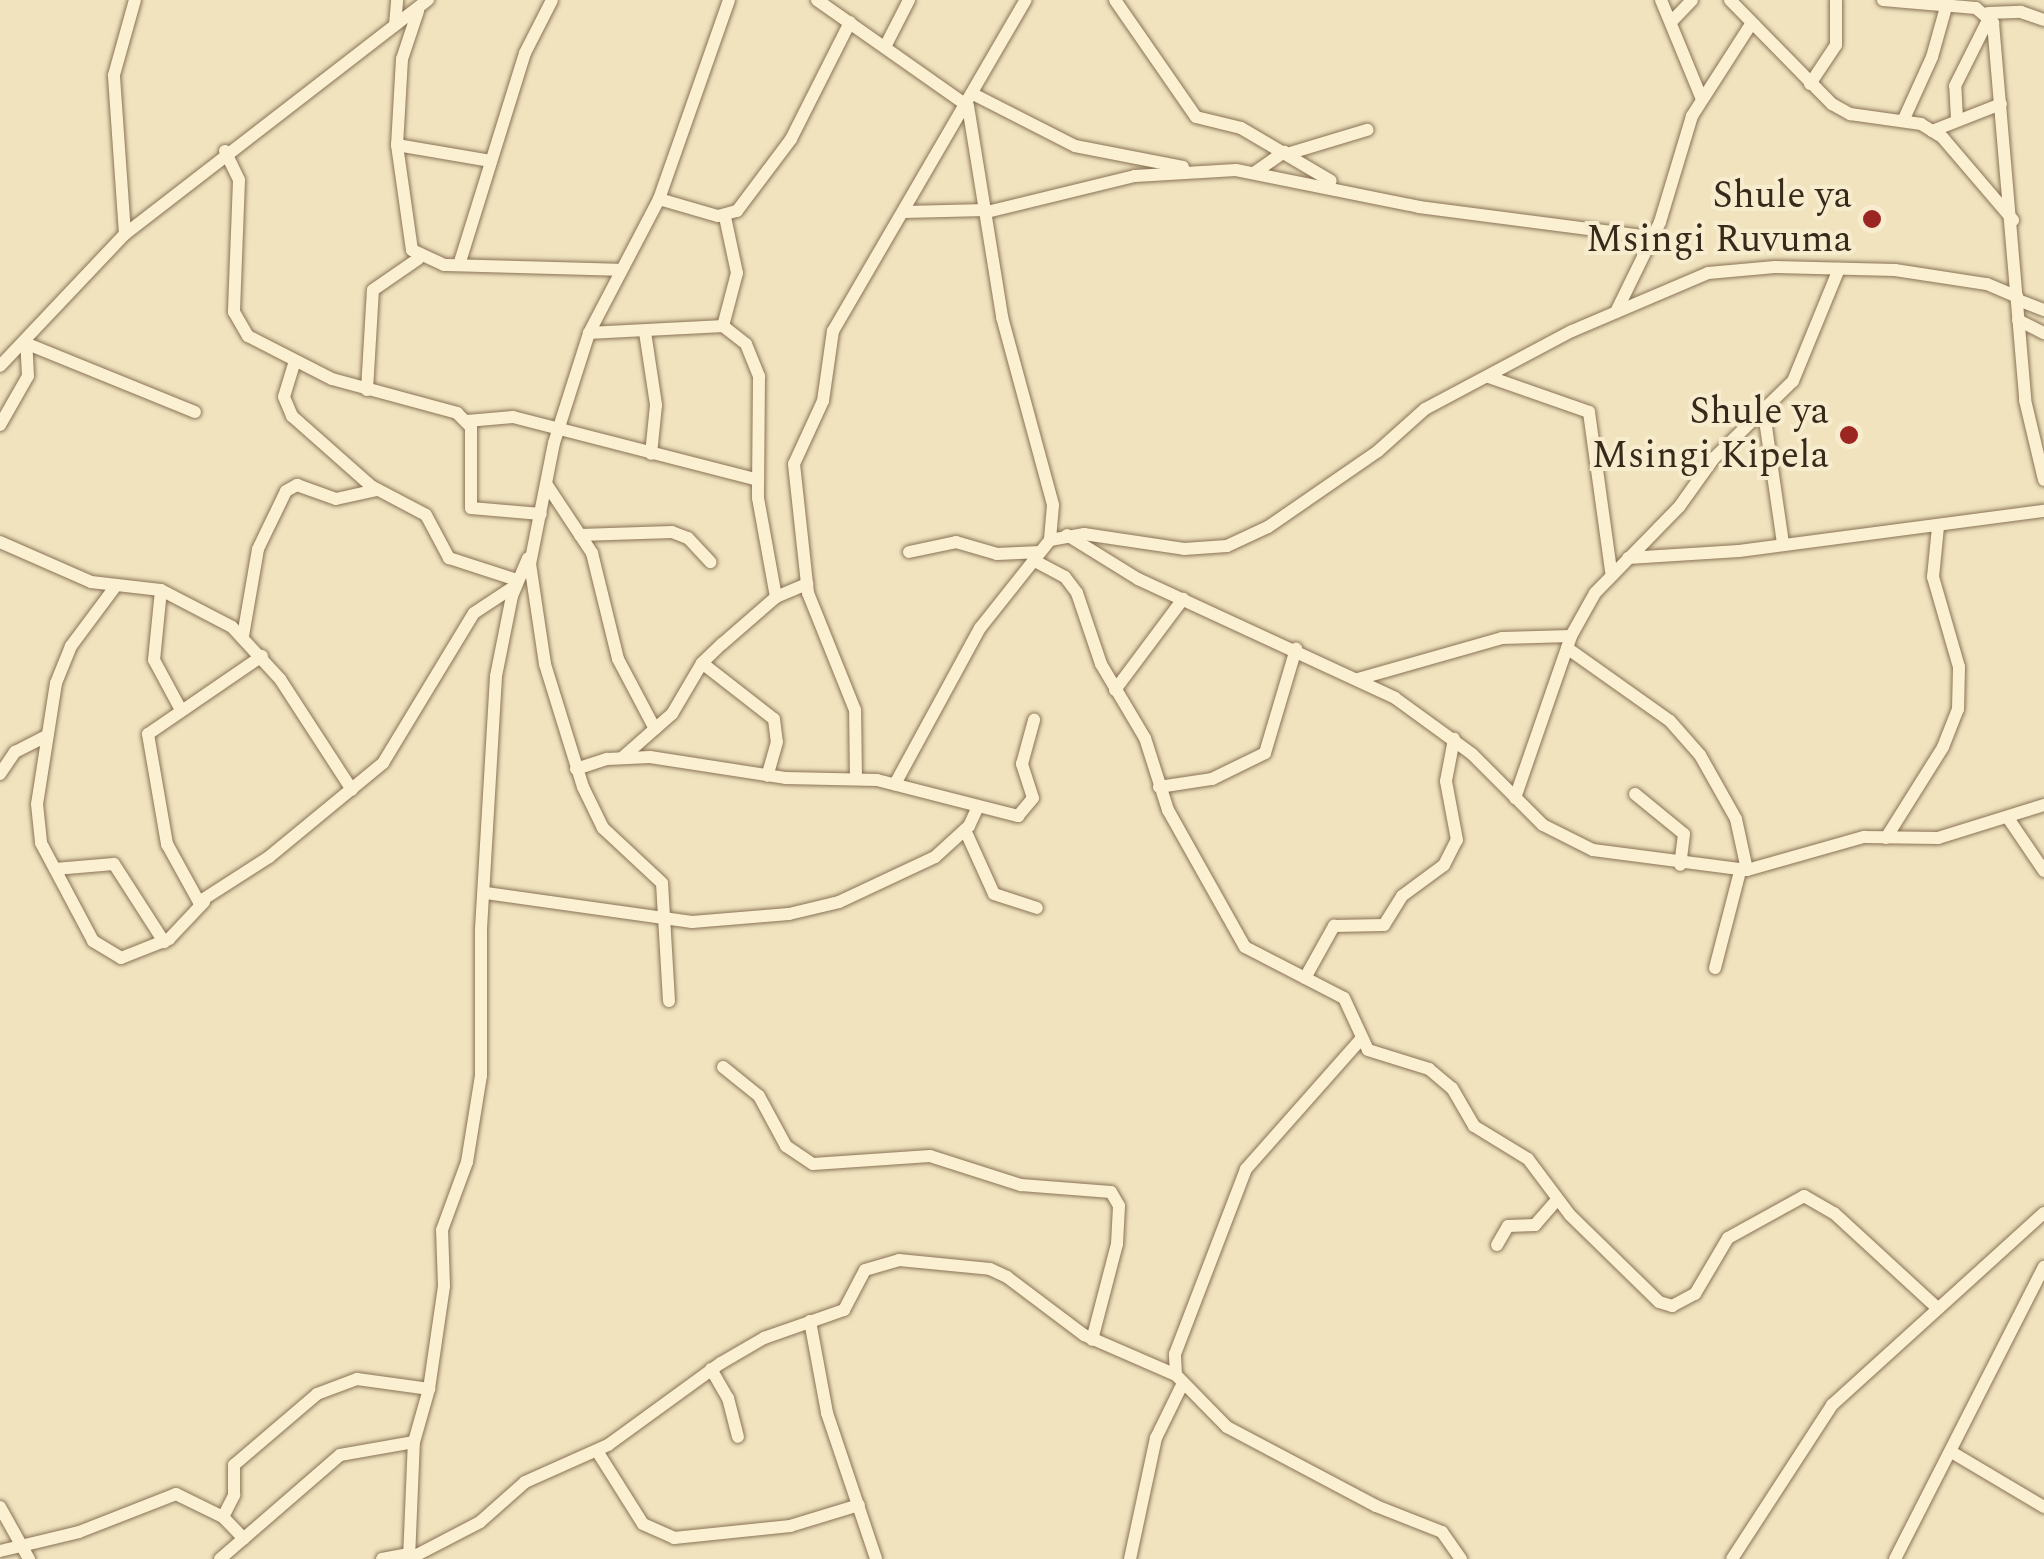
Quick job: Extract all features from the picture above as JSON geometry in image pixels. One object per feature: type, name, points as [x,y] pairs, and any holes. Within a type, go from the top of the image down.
[{"type":"street","points":[[125,234],[114,75],[135,0]]},
{"type":"street","points":[[395,26],[398,0]]},
{"type":"street","points":[[460,264],[525,53],[552,0]]},
{"type":"street","points":[[409,1557],[414,1442],[429,1389],[444,1286],[442,1230],[466,1162],[481,1076],[494,698],[516,583],[531,552],[558,431],[590,332],[659,199],[730,0]]},
{"type":"street","points":[[817,0],[972,101],[1075,146],[1200,172]]},
{"type":"street","points":[[885,47],[909,0]]},
{"type":"street","points":[[856,778],[858,730],[850,692],[806,584],[794,464],[823,401],[833,331],[972,101],[1026,0]]},
{"type":"street","points":[[1114,0],[1196,117],[1241,128],[1337,186]]},
{"type":"street","points":[[1662,0],[1701,96]]},
{"type":"street","points":[[1672,22],[1692,0]]},
{"type":"street","points":[[1730,0],[1810,84],[1850,114],[1904,121],[1932,131],[2014,222]]},
{"type":"street","points":[[1810,84],[1836,45],[1836,0]]},
{"type":"street","points":[[1883,0],[1948,3],[2044,20]]},
{"type":"street","points":[[1904,121],[1948,3]]},
{"type":"street","points":[[0,366],[125,234],[225,151],[424,4]]},
{"type":"street","points":[[418,259],[408,233],[397,144],[402,60],[424,4]]},
{"type":"street","points":[[1996,10],[2028,426],[2044,480]]},
{"type":"street","points":[[1957,119],[1955,86],[1996,10]]},
{"type":"street","points":[[725,217],[792,140],[850,22]]},
{"type":"street","points":[[1616,312],[1650,236],[1701,96],[1751,24]]},
{"type":"street","points":[[972,101],[1002,316],[1054,513],[1070,535],[1183,599],[1358,679],[1454,739],[1542,825],[1579,845],[1680,864],[1744,871],[1864,837],[1916,842],[2044,805]]},
{"type":"street","points":[[1932,131],[2001,104]]},
{"type":"street","points":[[1254,172],[1286,153],[1367,130]]},
{"type":"street","points":[[397,144],[491,162]]},
{"type":"street","points":[[225,151],[239,180],[238,324],[294,364],[467,420],[505,416],[758,480]]},
{"type":"street","points":[[904,212],[986,211],[1135,176],[1254,172],[1337,186],[1419,207],[1650,236]]},
{"type":"street","points":[[659,199],[725,217]]},
{"type":"street","points":[[724,326],[737,273],[725,217]]},
{"type":"street","points":[[367,390],[373,290],[418,259],[620,270]]},
{"type":"street","points":[[1050,540],[1070,535],[1184,549],[1227,546],[1268,526],[1378,451],[1426,409],[1616,312],[1708,273],[1839,269],[1949,276],[2044,310]]},
{"type":"street","points":[[1514,798],[1569,642],[1611,571],[1680,507],[1716,456],[1793,381],[1839,269]]},
{"type":"street","points":[[2018,320],[2044,334]]},
{"type":"street","points":[[590,332],[724,326],[746,344],[759,376],[758,480],[776,597]]},
{"type":"street","points":[[645,332],[656,405],[651,454]]},
{"type":"street","points":[[26,342],[194,412]]},
{"type":"street","points":[[0,425],[26,384],[26,342]]},
{"type":"street","points":[[294,364],[284,397],[292,416],[378,490],[435,523],[449,558],[516,583]]},
{"type":"street","points":[[1489,377],[1589,412],[1611,571]]},
{"type":"street","points":[[1764,413],[1783,544]]},
{"type":"street","points":[[467,420],[471,508],[540,514]]},
{"type":"street","points":[[242,636],[258,549],[286,491],[297,484],[336,499],[378,490]]},
{"type":"street","points":[[547,485],[592,553],[618,660],[655,729]]},
{"type":"street","points":[[1628,558],[1783,544],[2044,511]]},
{"type":"street","points":[[895,784],[980,628],[1050,540],[1054,513]]},
{"type":"street","points":[[1886,838],[1943,747],[1958,710],[1959,667],[1933,578],[1938,526]]},
{"type":"street","points":[[580,535],[672,532],[688,538],[710,562]]},
{"type":"street","points":[[0,542],[115,587],[162,590],[242,636],[262,656],[352,790]]},
{"type":"street","points":[[910,552],[956,542],[997,554],[1036,556],[1073,586],[1115,690],[1145,738],[1158,787],[1245,948],[1344,998],[1368,1050],[1428,1070],[1452,1088],[1474,1126],[1528,1160],[1558,1200],[1666,1306],[1705,1286],[1728,1238],[1809,1196],[1935,1306]]},
{"type":"street","points":[[531,552],[545,664],[576,769],[603,828],[657,874],[666,920],[668,1001]]},
{"type":"street","points":[[115,587],[66,657],[46,736],[36,826],[81,922],[107,952],[132,957],[164,942],[204,902],[352,790],[398,743],[474,613],[516,583]]},
{"type":"street","points":[[623,757],[672,714],[702,663],[776,597],[806,584]]},
{"type":"street","points":[[162,590],[154,660],[180,710]]},
{"type":"street","points":[[1115,690],[1183,599]]},
{"type":"street","points":[[1358,679],[1502,638],[1569,642],[1670,721],[1700,755],[1736,819],[1744,871],[1715,968]]},
{"type":"street","points":[[1158,787],[1212,779],[1265,753],[1296,648]]},
{"type":"street","points":[[204,902],[193,898],[167,844],[146,746],[148,734],[262,656]]},
{"type":"street","points":[[702,663],[774,719],[777,742],[767,776]]},
{"type":"street","points":[[576,769],[623,757],[708,762],[767,776],[856,778],[895,784],[1010,816],[1029,808],[1034,798],[1022,764],[1034,720]]},
{"type":"street","points":[[0,774],[15,752],[46,736]]},
{"type":"street","points":[[1306,978],[1334,926],[1384,925],[1402,896],[1444,865],[1457,840],[1446,781],[1454,739]]},
{"type":"street","points":[[1635,794],[1684,834],[1680,864]]},
{"type":"street","points":[[486,893],[666,920],[763,918],[839,902],[935,857],[965,830],[977,809]]},
{"type":"street","points":[[2008,818],[2044,870]]},
{"type":"street","points":[[965,830],[994,894],[1037,908]]},
{"type":"street","points":[[55,869],[114,864],[164,942]]},
{"type":"street","points":[[1130,1559],[1156,1438],[1180,1379],[1175,1354],[1246,1168],[1361,1039]]},
{"type":"street","points":[[722,1067],[759,1096],[786,1146],[814,1164],[930,1156],[1022,1185],[1112,1192],[1119,1206],[1117,1244],[1092,1340]]},
{"type":"street","points":[[1497,1245],[1508,1226],[1535,1225],[1558,1200]]},
{"type":"street","points":[[1732,1559],[1819,1421],[1935,1306],[2044,1214]]},
{"type":"street","points":[[382,1559],[409,1557],[480,1522],[525,1482],[597,1451],[711,1370],[810,1321],[844,1310],[873,1265],[899,1260],[990,1269],[1092,1340],[1180,1379],[1211,1417],[1376,1506],[1431,1525],[1462,1559]]},
{"type":"street","points":[[1895,1559],[1953,1453],[2044,1267]]},
{"type":"street","points":[[810,1321],[827,1413],[876,1559]]},
{"type":"street","points":[[711,1370],[728,1398],[738,1437]]},
{"type":"street","points":[[223,1516],[234,1495],[234,1465],[317,1394],[357,1379],[429,1389]]},
{"type":"street","points":[[220,1559],[340,1454],[414,1442]]},
{"type":"street","points":[[597,1451],[643,1524],[674,1538],[790,1526],[859,1505]]},
{"type":"street","points":[[1953,1453],[2044,1507]]},
{"type":"street","points":[[0,1551],[79,1532],[169,1495],[223,1516],[244,1539]]},
{"type":"street","points":[[0,1506],[29,1559]]},
{"type":"place","name":"Shule ya Msingi Ruvuma","points":[[1872,219]]},
{"type":"place","name":"Shule ya Msingi Kipela","points":[[1849,435]]}]
